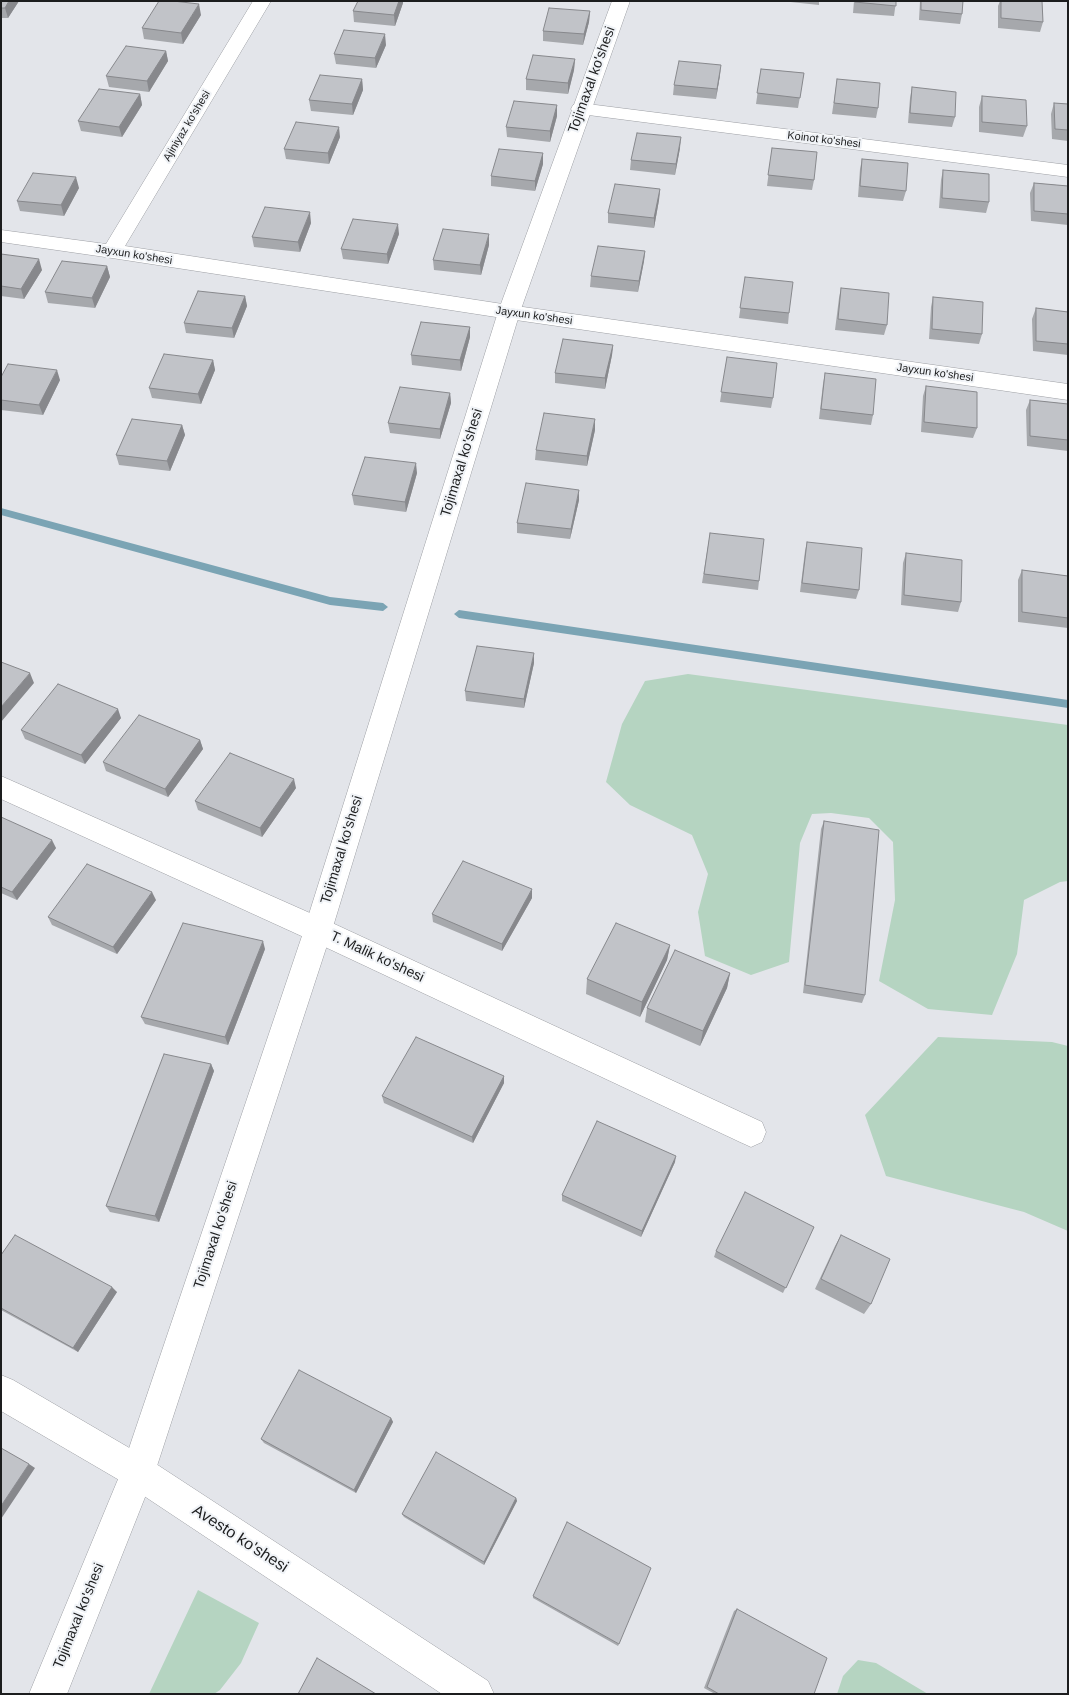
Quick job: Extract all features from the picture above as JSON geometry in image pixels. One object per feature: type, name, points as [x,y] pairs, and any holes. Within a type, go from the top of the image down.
[{"type":"street","name":"Ajiniyaz ko'shesi","points":[[112,251],[262,1]]},
{"type":"street","name":"Tojimaxal ko'shesi","points":[[48,1694],[138,1472],[318,930],[509,312],[580,110],[621,1]]},
{"type":"street","name":"Koinot ko'shesi","points":[[580,110],[1068,171]]},
{"type":"street","name":"Jayxun ko'shesi","points":[[1,236],[112,251],[509,312],[1068,392]]},
{"type":"street","name":"T. Malik ko'shesi","points":[[1,787],[318,930],[751,1132]]},
{"type":"street","name":"Avesto ko'shesi","points":[[1,1392],[138,1472],[474,1694]]},
{"type":"green space","points":[[688,674],[1068,725],[1068,881],[1060,882],[1024,900],[1017,954],[992,1015],[928,1009],[879,981],[895,900],[893,842],[869,818],[831,813],[812,814],[800,843],[789,962],[751,975],[705,956],[698,912],[708,874],[692,835],[630,805],[606,782],[622,724],[645,681]]},
{"type":"green space","points":[[938,1037],[1052,1042],[1068,1046],[1068,1231],[1024,1212],[886,1176],[865,1115]]},
{"type":"green space","points":[[198,1590],[259,1623],[241,1663],[220,1690],[214,1694],[149,1694]]},
{"type":"green space","points":[[858,1660],[876,1663],[928,1694],[837,1694],[843,1676]]},
{"type":"building","points":[[1,1],[9,1],[5,8],[1,8]]},
{"type":"building","points":[[159,1],[199,4],[181,33],[142,28]]},
{"type":"building","points":[[358,1],[399,1],[394,15],[353,11]]},
{"type":"building","points":[[896,1],[896,6],[855,2]]},
{"type":"building","points":[[921,1],[963,1],[962,14],[921,10]]},
{"type":"building","points":[[1001,1],[1042,1],[1043,22],[1001,18]]},
{"type":"building","points":[[549,8],[590,11],[584,34],[543,31]]},
{"type":"building","points":[[344,30],[385,34],[375,58],[334,54]]},
{"type":"building","points":[[126,46],[166,51],[147,81],[106,76]]},
{"type":"building","points":[[533,55],[575,59],[568,83],[526,79]]},
{"type":"building","points":[[679,61],[721,65],[717,89],[674,85]]},
{"type":"building","points":[[761,69],[804,73],[800,98],[757,93]]},
{"type":"building","points":[[320,75],[362,79],[352,104],[309,100]]},
{"type":"building","points":[[837,79],[880,83],[878,108],[834,103]]},
{"type":"building","points":[[912,87],[956,92],[955,117],[910,113]]},
{"type":"building","points":[[99,89],[140,94],[119,127],[78,121]]},
{"type":"building","points":[[982,96],[1026,100],[1027,126],[982,122]]},
{"type":"building","points":[[514,101],[557,105],[550,131],[506,127]]},
{"type":"building","points":[[1054,103],[1068,104],[1068,130],[1055,129]]},
{"type":"building","points":[[296,122],[339,127],[328,153],[284,149]]},
{"type":"building","points":[[637,133],[681,137],[676,164],[631,160]]},
{"type":"building","points":[[772,148],[817,152],[814,180],[768,175]]},
{"type":"building","points":[[499,149],[543,153],[535,181],[491,176]]},
{"type":"building","points":[[862,159],[908,163],[906,191],[860,186]]},
{"type":"building","points":[[943,170],[989,174],[989,202],[942,198]]},
{"type":"building","points":[[33,173],[76,177],[61,205],[17,201]]},
{"type":"building","points":[[1034,183],[1068,186],[1068,214],[1034,211]]},
{"type":"building","points":[[615,184],[660,189],[654,218],[608,213]]},
{"type":"building","points":[[265,207],[310,212],[298,242],[252,237]]},
{"type":"building","points":[[353,219],[398,224],[387,254],[341,249]]},
{"type":"building","points":[[443,229],[489,234],[480,265],[433,260]]},
{"type":"building","points":[[598,246],[645,251],[639,281],[591,276]]},
{"type":"building","points":[[1,254],[39,259],[21,289],[1,286]]},
{"type":"building","points":[[62,261],[107,266],[92,298],[45,292]]},
{"type":"building","points":[[745,277],[793,282],[789,313],[740,308]]},
{"type":"building","points":[[841,288],[889,293],[887,325],[838,319]]},
{"type":"building","points":[[198,291],[245,296],[232,328],[184,323]]},
{"type":"building","points":[[933,297],[983,302],[982,334],[932,329]]},
{"type":"building","points":[[1036,308],[1068,312],[1068,344],[1036,341]]},
{"type":"building","points":[[421,322],[470,327],[460,360],[411,355]]},
{"type":"building","points":[[563,339],[613,345],[605,378],[555,373]]},
{"type":"building","points":[[164,354],[213,360],[198,394],[149,388]]},
{"type":"building","points":[[727,357],[777,363],[773,398],[721,392]]},
{"type":"building","points":[[8,364],[57,370],[39,405],[1,400],[1,377]]},
{"type":"building","points":[[825,373],[876,379],[873,415],[821,409]]},
{"type":"building","points":[[926,386],[977,392],[977,428],[924,422]]},
{"type":"building","points":[[400,387],[450,393],[440,429],[388,423]]},
{"type":"building","points":[[1030,400],[1068,404],[1068,440],[1030,436]]},
{"type":"building","points":[[544,413],[595,419],[587,456],[536,450]]},
{"type":"building","points":[[132,419],[182,425],[167,461],[116,455]]},
{"type":"building","points":[[365,457],[416,463],[405,502],[352,495]]},
{"type":"building","points":[[526,483],[579,490],[571,529],[517,523]]},
{"type":"building","points":[[710,533],[764,539],[759,581],[704,574]]},
{"type":"building","points":[[807,542],[862,548],[859,590],[802,583]]},
{"type":"building","points":[[906,553],[962,560],[961,602],[904,595]]},
{"type":"building","points":[[1022,570],[1068,576],[1068,618],[1022,612]]},
{"type":"building","points":[[477,646],[534,653],[524,699],[465,691]]},
{"type":"building","points":[[1,662],[30,673],[1,707]]},
{"type":"building","points":[[58,684],[118,709],[81,755],[21,730]]},
{"type":"building","points":[[139,715],[200,740],[165,789],[103,762]]},
{"type":"building","points":[[230,753],[294,779],[260,828],[195,801]]},
{"type":"building","points":[[1,817],[52,840],[12,892],[1,887]]},
{"type":"building","points":[[824,821],[879,830],[865,995],[805,985]]},
{"type":"building","points":[[463,861],[532,889],[502,944],[432,914]]},
{"type":"building","points":[[87,864],[152,892],[113,947],[48,917]]},
{"type":"building","points":[[183,923],[263,941],[225,1037],[141,1017]]},
{"type":"building","points":[[616,923],[670,945],[642,1002],[587,979]]},
{"type":"building","points":[[675,950],[730,973],[703,1031],[647,1008]]},
{"type":"building","points":[[416,1037],[504,1076],[472,1137],[382,1096]]},
{"type":"building","points":[[164,1054],[211,1064],[155,1216],[106,1206]]},
{"type":"building","points":[[597,1121],[676,1156],[642,1231],[562,1195]]},
{"type":"building","points":[[745,1192],[814,1227],[786,1288],[716,1251]]},
{"type":"building","points":[[15,1235],[112,1287],[73,1348],[1,1308],[1,1255]]},
{"type":"building","points":[[841,1235],[890,1259],[871,1304],[821,1279]]},
{"type":"building","points":[[299,1370],[391,1418],[354,1490],[261,1439]]},
{"type":"building","points":[[1,1448],[29,1464],[1,1506]]},
{"type":"building","points":[[436,1452],[516,1498],[484,1562],[402,1514]]},
{"type":"building","points":[[567,1522],[651,1568],[619,1644],[533,1596]]},
{"type":"building","points":[[737,1609],[827,1658],[814,1694],[719,1694],[707,1687]]},
{"type":"building","points":[[317,1658],[376,1694],[298,1694]]},
{"type":"waterway","points":[[1,511],[330,601],[383,607]]},
{"type":"waterway","points":[[459,614],[1068,704]]}]
